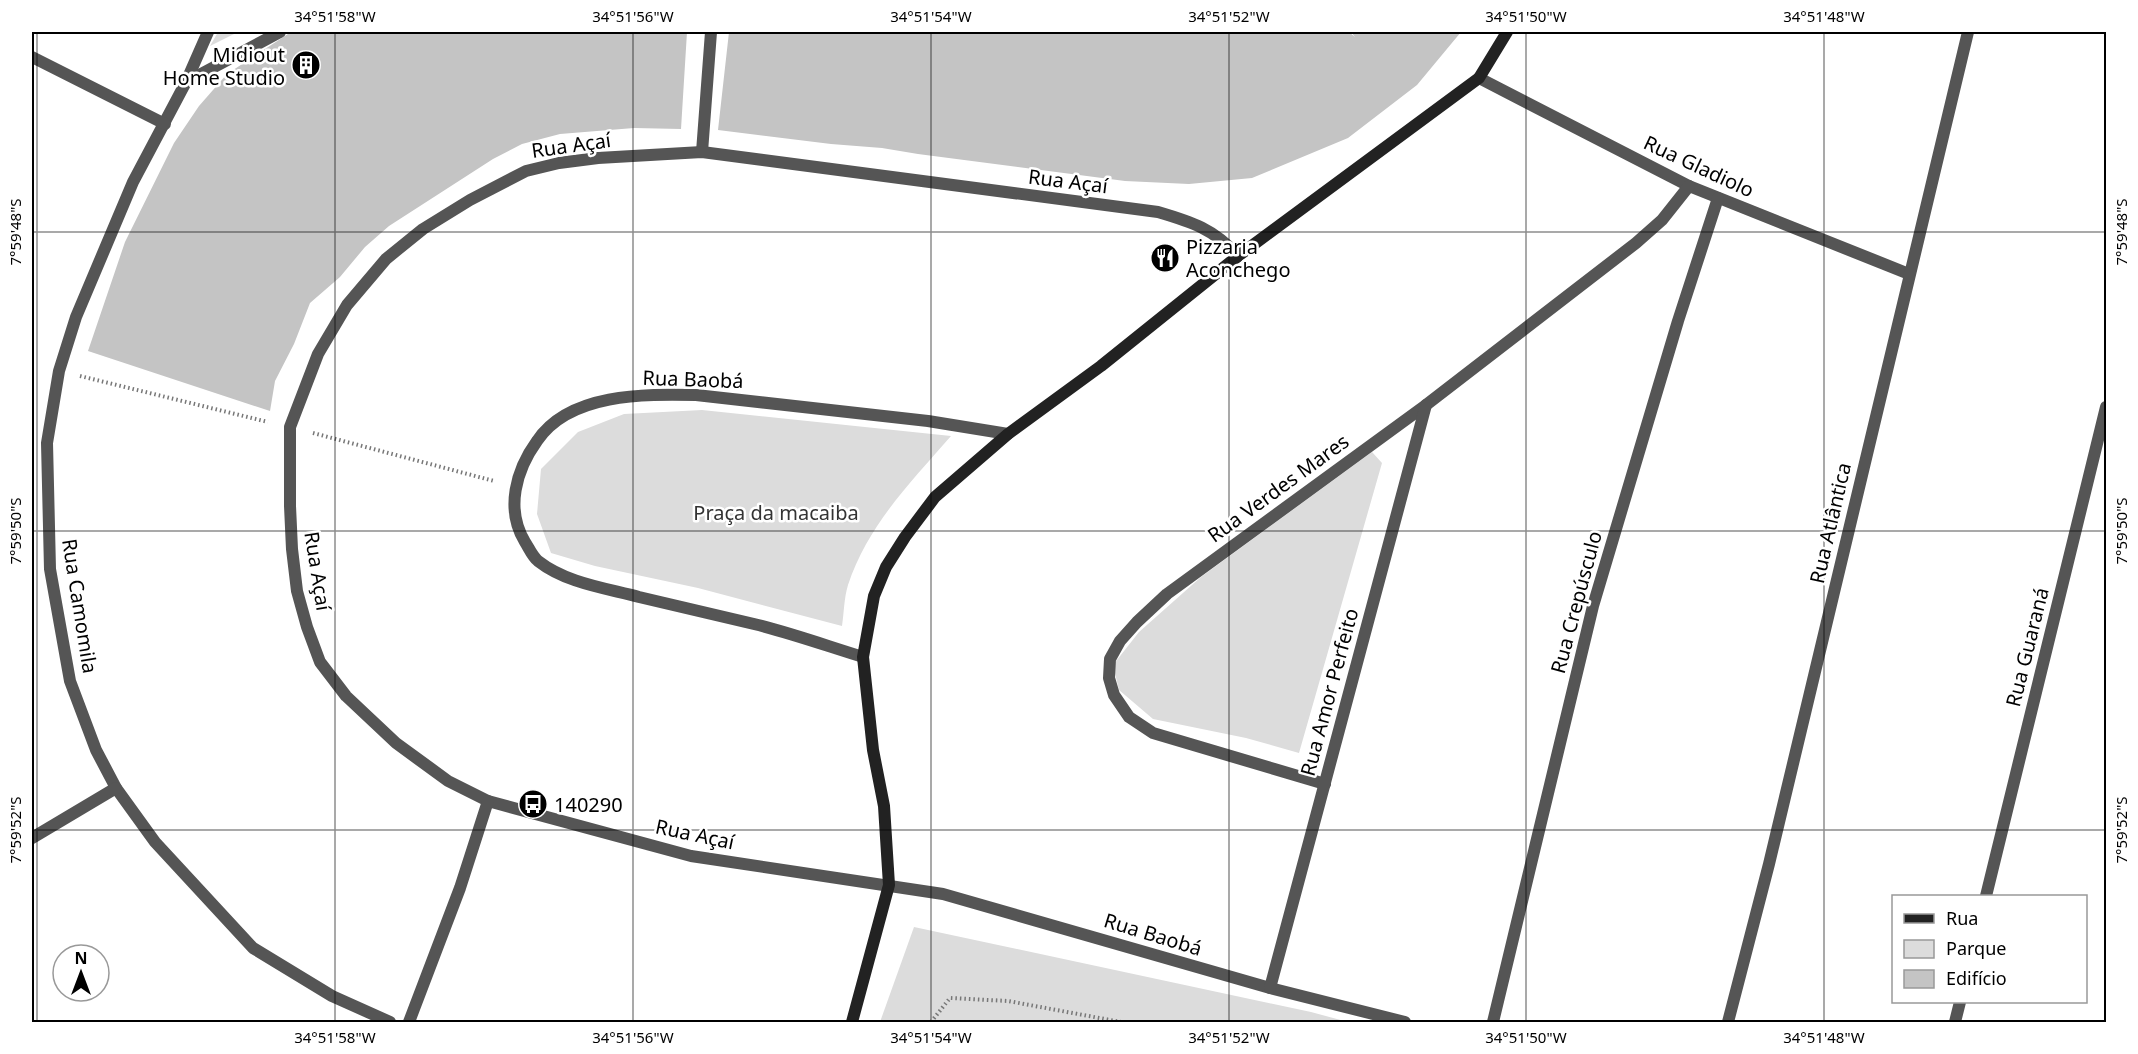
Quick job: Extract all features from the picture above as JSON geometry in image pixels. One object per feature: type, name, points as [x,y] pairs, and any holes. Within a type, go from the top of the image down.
[{"type":"street","name":"Rua Camomila","points":[[208,32],[186,82],[133,182],[76,316],[58,371],[47,443],[50,569],[70,681],[96,750],[116,788],[154,842],[253,948],[332,996],[390,1023]]},
{"type":"street","points":[[186,82],[280,32]]},
{"type":"street","points":[[702,152],[711,32]]},
{"type":"street","points":[[852,1023],[889,885],[884,806],[873,750],[863,657],[874,596],[885,567],[935,497],[1008,434],[1101,366],[1238,256],[1479,78],[1507,32]]},
{"type":"street","name":"Rua Atlântica","points":[[1728,1023],[1769,864],[1968,32]]},
{"type":"street","points":[[32,57],[165,124]]},
{"type":"street","name":"Rua Gladiolo","points":[[1479,78],[1689,186],[1909,274]]},
{"type":"street","name":"Rua Açaí","points":[[889,885],[691,856],[488,801],[448,781],[396,743],[346,696],[320,662],[297,591],[290,506],[290,427],[318,354],[346,305],[386,260],[423,229],[470,200],[526,171],[560,163],[598,158],[702,152],[1158,212],[1214,233],[1238,256]]},
{"type":"street","name":"Rua Verdes Mares","points":[[1325,784],[1153,734],[1129,717],[1114,695],[1109,678],[1110,659],[1120,641],[1167,594],[1426,405],[1636,243],[1662,220],[1689,186]]},
{"type":"street","name":"Rua Crepúsculo","points":[[1493,1023],[1593,606],[1678,321],[1718,198]]},
{"type":"street","name":"Rua Baobá","points":[[863,657],[758,625],[592,585],[556,574],[535,559],[521,535],[514,507],[515,486],[525,458],[544,429],[572,411],[612,398],[659,394],[696,395],[928,421],[1008,434]]},
{"type":"street","name":"Rua Amor Perfeito","points":[[1269,988],[1426,405]]},
{"type":"street","name":"Rua Guaraná","points":[[1986,895],[2106,407]]},
{"type":"street","points":[[32,838],[116,788]]},
{"type":"street","points":[[409,1023],[460,888],[488,801]]},
{"type":"street","name":"Rua Baobá","points":[[889,885],[954,897],[1269,988],[1406,1023]]},
{"type":"street","points":[[1955,1023],[1960,1003]]},
{"type":"path","points":[[931,1023],[950,998],[1008,1001],[1120,1023]]},
{"type":"green space","points":[[218,32],[238,32],[210,46]]},
{"type":"green space","name":"Praça da macaiba","points":[[702,410],[951,436],[892,506],[867,543],[848,585],[842,626],[698,588],[595,566],[551,553],[537,514],[541,469],[578,432],[624,414]]},
{"type":"green space","points":[[1372,452],[1382,463],[1299,753],[1246,738],[1153,719],[1119,690],[1113,665],[1139,632],[1201,577]]},
{"type":"green space","points":[[914,927],[1311,1012],[1348,1022],[880,1022]]},
{"type":"building","points":[[291,32],[687,32],[681,129],[634,128],[560,134],[522,144],[493,159],[389,226],[365,247],[340,277],[310,303],[294,344],[275,381],[270,411],[88,351],[125,242],[174,143],[199,106],[227,74]]},
{"type":"building","points":[[729,32],[1349,32],[1355,37],[1351,32],[1461,32],[1417,85],[1348,138],[1252,178],[1189,184],[1125,181],[882,148],[718,130]]},
{"type":"place","name":"Midiout Home Studio","points":[[306,65]]},
{"type":"place","name":"Pizzaria Aconchego","points":[[1165,258]]},
{"type":"place","name":"140290","points":[[533,804]]}]
